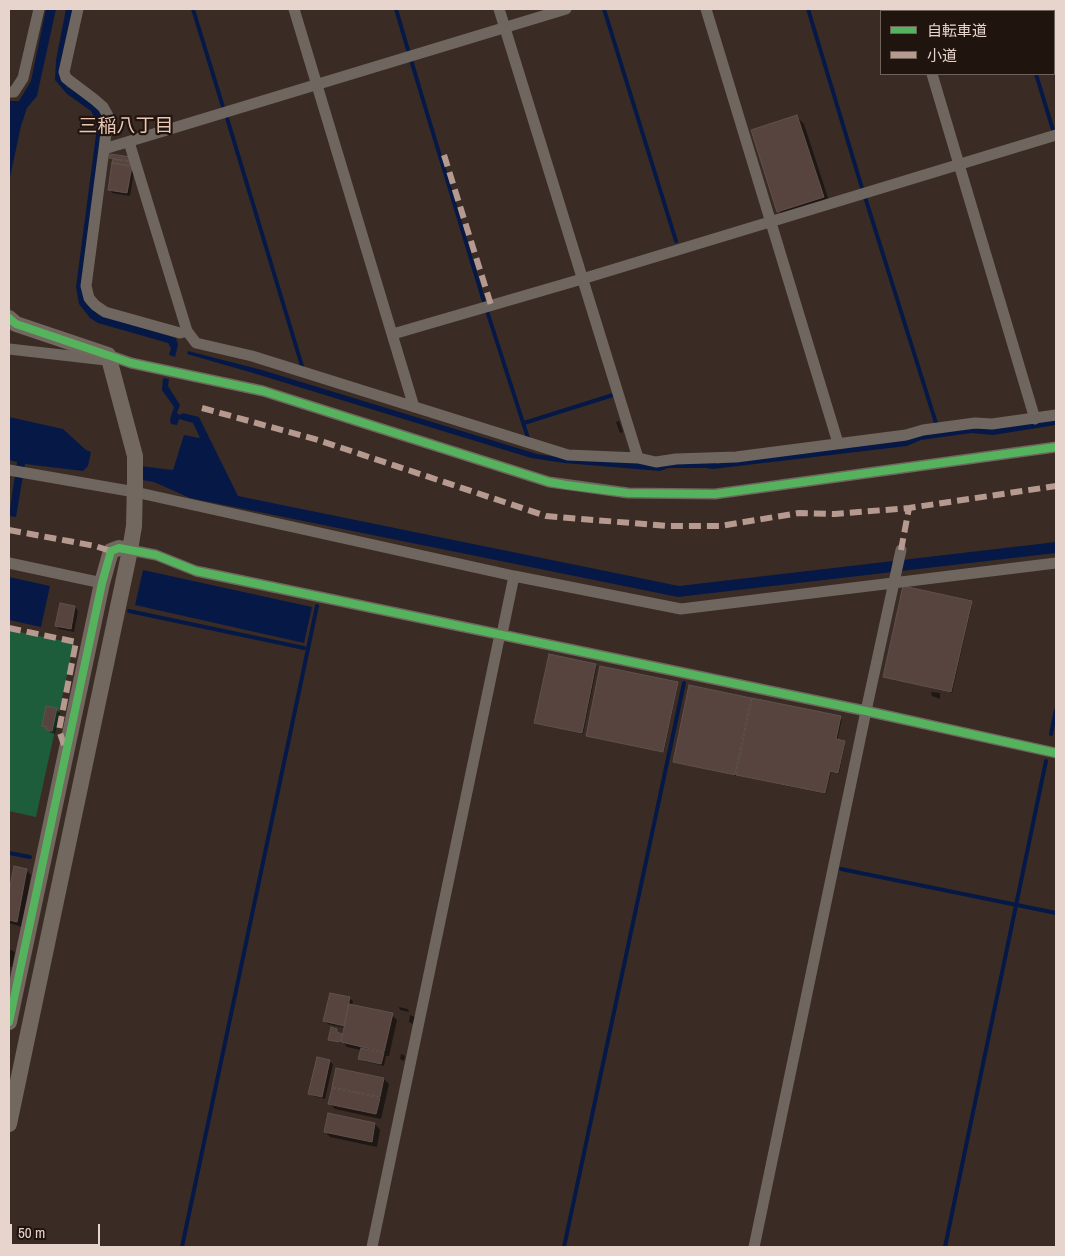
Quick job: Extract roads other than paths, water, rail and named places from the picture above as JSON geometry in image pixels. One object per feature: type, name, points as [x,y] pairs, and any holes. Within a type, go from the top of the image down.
[{"type":"street","points":[[9,92],[14,92],[23,78],[39,9]]},
{"type":"street","points":[[78,9],[64,72],[66,78],[103,107],[108,116],[86,286],[89,298],[104,312],[180,333],[187,331]]},
{"type":"street","points":[[294,9],[414,407]]},
{"type":"street","points":[[500,9],[638,458]]},
{"type":"street","points":[[104,149],[566,9]]},
{"type":"street","points":[[706,9],[838,443]]},
{"type":"street","points":[[932,75],[1034,418]]},
{"type":"street","points":[[393,334],[582,279],[1056,135]]},
{"type":"street","points":[[129,142],[187,331],[196,343],[252,356],[568,455],[638,458],[656,462],[676,459],[736,457],[906,435],[924,430],[974,423],[992,424],[1056,415]]},
{"type":"street","points":[[9,318],[16,324],[109,358],[264,391],[549,482],[628,493],[715,494],[1056,447]]},
{"type":"street","points":[[9,349],[109,358]]},
{"type":"street","points":[[9,1124],[134,526],[135,456],[109,358]]},
{"type":"street","points":[[16,472],[135,487],[514,576],[682,609],[1056,563]]},
{"type":"street","points":[[10,1011],[102,583],[112,552],[119,548],[156,555],[196,571],[866,710],[1056,753]]},
{"type":"street","points":[[754,1247],[901,550]]},
{"type":"street","points":[[9,563],[102,583]]},
{"type":"street","points":[[372,1247],[514,576]]},
{"type":"water","points":[[46,9],[56,9],[37,96],[27,108],[21,126],[9,182],[9,101],[19,101],[31,81]]},
{"type":"water","points":[[66,9],[73,9],[60,78],[67,87],[92,103],[102,113],[103,120],[83,296],[86,304],[99,315],[176,338],[178,345],[175,357],[169,355],[171,348],[168,343],[98,323],[90,318],[79,304],[76,287],[97,127],[91,111],[67,94],[55,80],[56,60]]},
{"type":"water","points":[[188,351],[262,370],[537,454],[570,459],[710,461],[717,464],[926,432],[1056,418],[1056,425],[993,435],[971,433],[921,440],[907,446],[713,469],[668,468],[660,471],[564,463],[531,458],[187,354]]},
{"type":"water","points":[[163,378],[169,379],[168,386],[180,405],[177,413],[199,417],[238,496],[679,586],[1056,542],[1056,553],[678,597],[190,498],[154,482],[136,479],[140,466],[173,470],[184,435],[200,438],[193,423],[179,419],[177,425],[171,424],[170,419],[174,407],[162,390]]},
{"type":"water","points":[[9,417],[63,429],[86,450],[91,452],[88,466],[83,471],[25,464],[16,517],[9,516],[17,462],[9,460]]},
{"type":"water","points":[[143,570],[312,607],[304,643],[135,605]]},
{"type":"water","points":[[9,577],[50,586],[41,627],[9,620]]},
{"type":"waterway","points":[[193,9],[223,107]]},
{"type":"waterway","points":[[396,9],[408,50]]},
{"type":"waterway","points":[[604,9],[676,241]]},
{"type":"waterway","points":[[808,9],[862,188]]},
{"type":"waterway","points":[[411,60],[484,302]]},
{"type":"waterway","points":[[1036,75],[1053,130]]},
{"type":"waterway","points":[[227,118],[302,366]]},
{"type":"waterway","points":[[865,197],[936,423]]},
{"type":"waterway","points":[[487,311],[528,438]]},
{"type":"waterway","points":[[524,423],[613,395]]},
{"type":"waterway","points":[[182,1247],[317,606]]},
{"type":"waterway","points":[[129,611],[304,648]]},
{"type":"waterway","points":[[564,1247],[684,683]]},
{"type":"waterway","points":[[1051,734],[1056,710]]},
{"type":"waterway","points":[[945,1247],[1046,761]]},
{"type":"waterway","points":[[9,853],[30,857]]},
{"type":"waterway","points":[[841,869],[1056,913]]},
{"type":"district","name":"三稲八丁目","points":[[126,127]]}]
